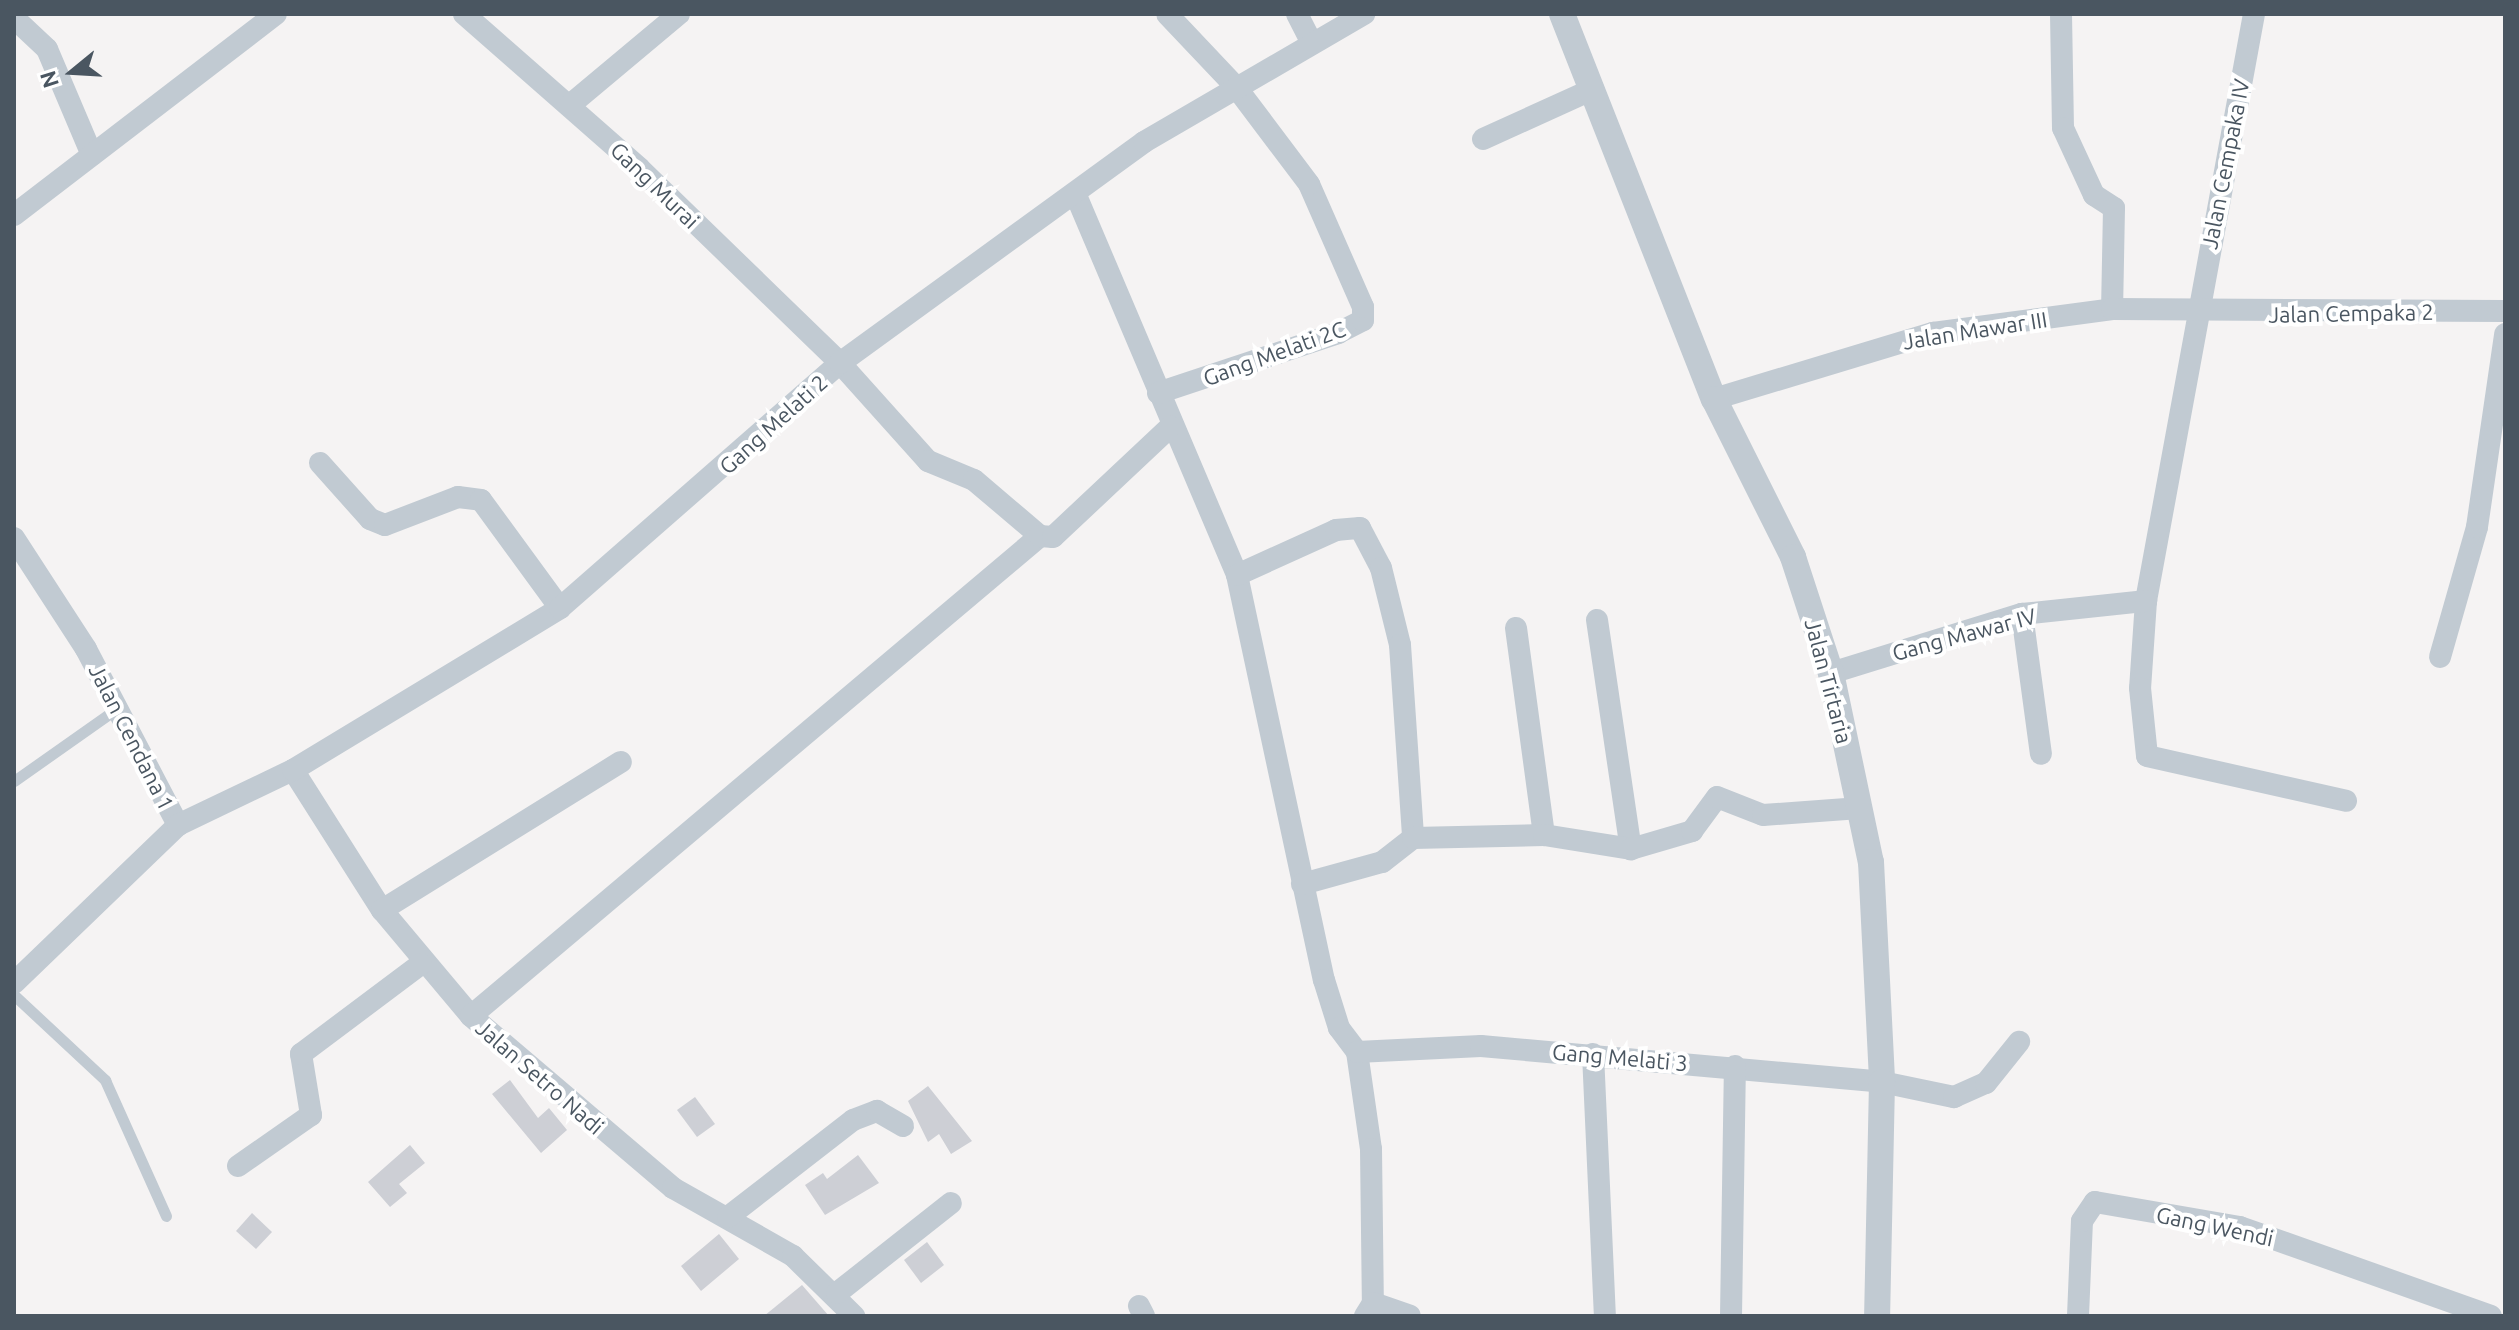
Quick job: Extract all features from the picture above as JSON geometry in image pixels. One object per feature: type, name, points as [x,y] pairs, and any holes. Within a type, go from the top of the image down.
[{"type":"street","points":[[14,214],[276,14]]},
{"type":"street","name":"Gang Murai","points":[[464,14],[570,105],[840,363],[928,461],[974,480],[1040,536]]},
{"type":"street","points":[[570,105],[679,14]]},
{"type":"street","points":[[1167,14],[1236,87]]},
{"type":"street","points":[[1297,14],[1310,40]]},
{"type":"street","name":"Gang Melati 2","points":[[178,825],[293,770],[560,608],[840,363],[1075,193],[1310,40],[1364,14]]},
{"type":"street","name":"Jalan Tirtaria","points":[[1562,14],[1714,399],[1793,557],[1831,673],[1871,862],[1882,1082],[1877,1316]]},
{"type":"street","points":[[2061,14],[2063,128],[2094,195],[2114,208],[2112,309]]},
{"type":"street","name":"Jalan Cempaka IV","points":[[2254,14],[2146,601],[2140,688],[2147,756],[2346,801]]},
{"type":"street","points":[[14,18],[47,49],[92,155]]},
{"type":"street","name":"Gang Melati 2C","points":[[1158,393],[1363,320],[1344,251],[1309,184],[1236,87]]},
{"type":"street","points":[[1483,139],[1593,89]]},
{"type":"street","points":[[1075,193],[1170,427],[1237,575],[1302,884],[1339,1028],[1357,1052],[1371,1149],[1369,1310],[1410,1316]]},
{"type":"street","name":"Jalan Mawar III","points":[[1714,399],[1933,333],[2112,309],[2197,314]]},
{"type":"street","name":"Jalan Cempaka 2","points":[[2197,314],[2505,311]]},
{"type":"street","points":[[2440,657],[2479,516],[2505,334]]},
{"type":"street","points":[[471,1016],[1040,536],[1053,537],[1170,427]]},
{"type":"street","points":[[320,463],[370,519],[385,525],[458,497],[481,500],[560,608]]},
{"type":"street","points":[[1237,575],[1336,530],[1360,528],[1381,568],[1400,645],[1413,838]]},
{"type":"street","name":"Jalan Cendana 1","points":[[14,538],[116,709],[178,825],[14,983]]},
{"type":"street","name":"Gang Mawar IV","points":[[1831,673],[2022,614],[2146,601]]},
{"type":"street","points":[[2022,614],[2041,754]]},
{"type":"street","points":[[1597,620],[1631,849]]},
{"type":"street","points":[[1516,628],[1544,835]]},
{"type":"street","points":[[382,910],[621,762]]},
{"type":"street","name":"Jalan Setro Nadi","points":[[293,770],[382,910],[421,964],[471,1016],[673,1188],[728,1217],[837,1293],[854,1316]]},
{"type":"street","points":[[1302,884],[1382,862],[1413,838],[1544,835],[1631,849],[1692,831],[1717,797],[1763,815],[1860,808]]},
{"type":"street","points":[[238,1166],[311,1115],[301,1054],[421,964]]},
{"type":"street","name":"Gang Melati 3","points":[[1357,1052],[1468,1046],[1593,1054],[1735,1066],[1970,1094],[2019,1042]]},
{"type":"street","points":[[1593,1054],[1605,1316]]},
{"type":"street","points":[[1731,1316],[1735,1066]]},
{"type":"street","points":[[728,1217],[853,1120],[877,1111],[903,1126]]},
{"type":"street","name":"Gang Wendi","points":[[2078,1316],[2082,1221],[2095,1202],[2240,1227],[2491,1316]]},
{"type":"street","points":[[837,1293],[951,1203]]},
{"type":"lane","points":[[14,781],[116,709]]},
{"type":"lane","points":[[14,995],[105,1080],[166,1216]]},
{"type":"building","points":[[510,1080],[538,1118],[549,1108],[567,1130],[541,1153],[492,1094]]},
{"type":"building","points":[[928,1086],[972,1141],[951,1154],[939,1134],[928,1142],[908,1101]]},
{"type":"building","points":[[695,1097],[715,1124],[697,1137],[677,1110]]},
{"type":"building","points":[[410,1145],[425,1163],[399,1184],[407,1193],[390,1207],[368,1182]]},
{"type":"building","points":[[858,1155],[879,1183],[825,1215],[805,1185],[823,1173],[827,1179]]},
{"type":"building","points":[[252,1213],[272,1232],[256,1249],[236,1231]]},
{"type":"building","points":[[719,1234],[739,1259],[701,1291],[681,1266]]},
{"type":"building","points":[[927,1242],[944,1265],[921,1283],[904,1260]]},
{"type":"building","points":[[802,1285],[829,1316],[764,1316]]}]
